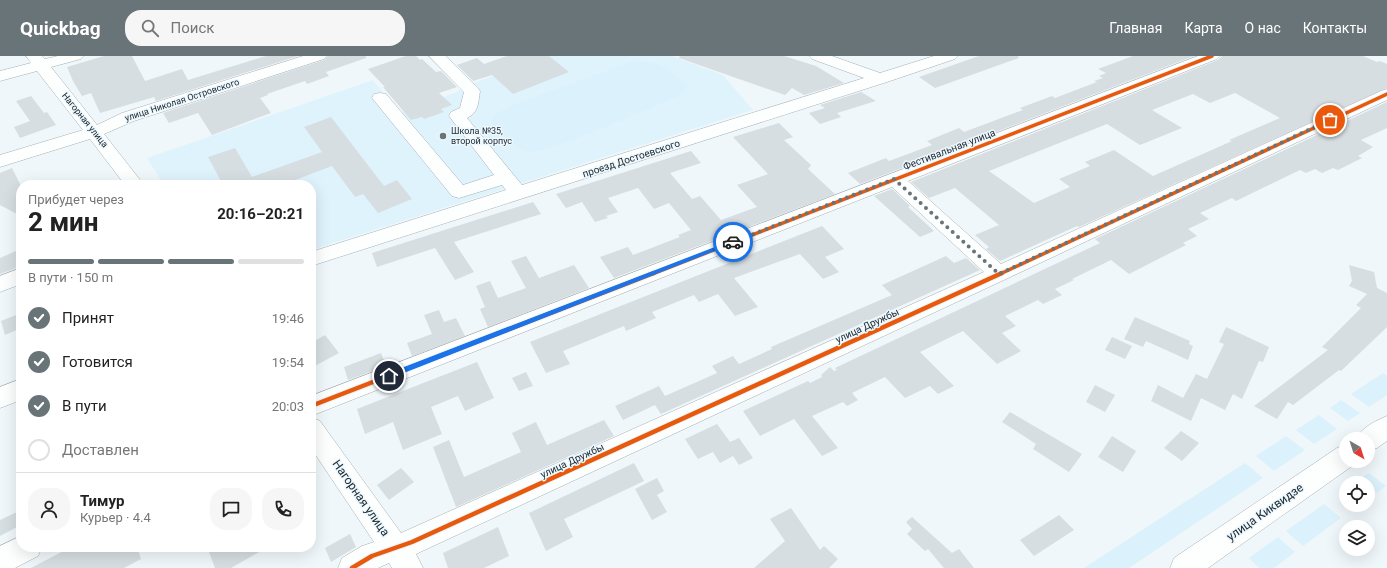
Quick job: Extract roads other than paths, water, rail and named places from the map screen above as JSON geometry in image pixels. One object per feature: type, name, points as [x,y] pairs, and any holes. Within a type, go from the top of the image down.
[{"type":"street","points":[[0,76],[37,60],[76,56]]},
{"type":"street","name":"улица Николая Островского","points":[[0,161],[95,132],[128,117],[319,56]]},
{"type":"street","points":[[436,56],[472,91],[468,111],[457,116],[519,194]]},
{"type":"street","points":[[817,56],[881,79]]},
{"type":"street","name":"проезд Достоевского","points":[[316,257],[950,56]]},
{"type":"street","name":"Фестивальная улица","points":[[316,404],[1212,56]]},
{"type":"street","name":"Нагорная улица","points":[[37,60],[131,180]]},
{"type":"street","name":"улица Дружбы","points":[[352,568],[372,556],[402,558],[419,538],[999,274],[1387,94]]},
{"type":"street","points":[[380,98],[459,192],[506,178]]},
{"type":"street","points":[[894,179],[999,274]]},
{"type":"street","points":[[0,284],[16,278]]},
{"type":"street","points":[[0,398],[16,391]]},
{"type":"street","points":[[1375,435],[1387,427]]},
{"type":"street","name":"Нагорная улица","points":[[316,435],[402,558]]},
{"type":"street","name":"улица Киквидзе","points":[[1184,568],[1339,461]]},
{"type":"street","points":[[0,561],[18,552]]},
{"type":"place","name":"Школа №35, второй корпус","points":[[443,136]]}]
